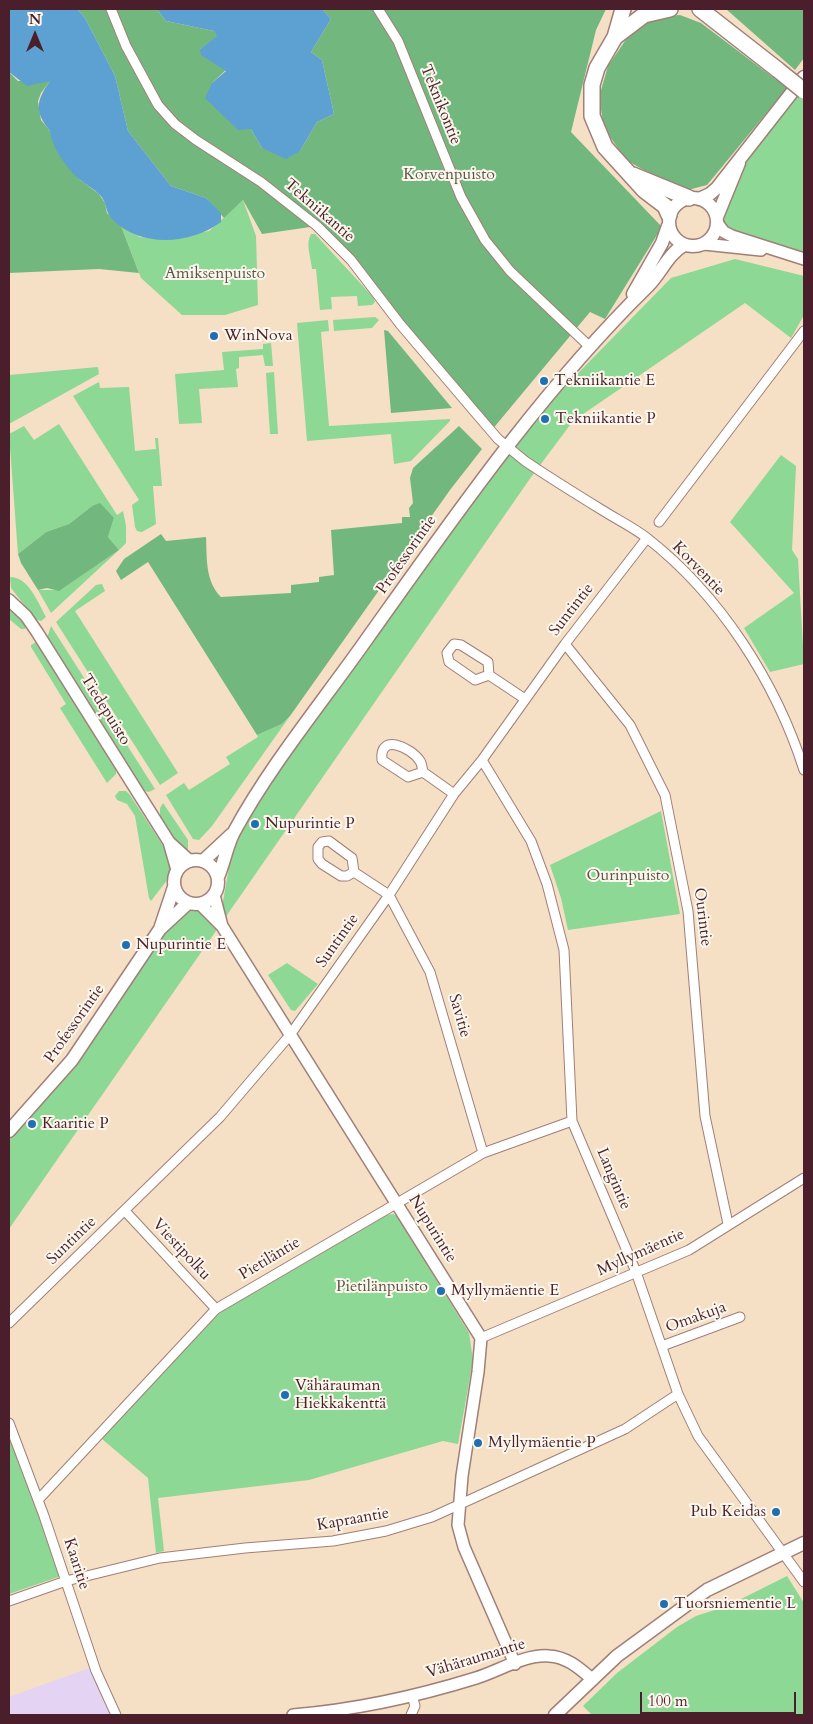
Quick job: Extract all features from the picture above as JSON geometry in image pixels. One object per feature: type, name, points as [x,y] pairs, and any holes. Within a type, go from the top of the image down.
[{"type":"highway","points":[[623,9],[615,37],[597,68],[592,85],[592,116],[605,147],[644,190],[665,206],[668,221]]},
{"type":"highway","points":[[615,37],[644,16],[670,9]]},
{"type":"highway","points":[[690,9],[703,11],[804,91]]},
{"type":"highway","points":[[630,174],[694,198]]},
{"type":"main road","points":[[740,160],[718,220],[715,234],[704,244],[684,245],[676,239],[668,221],[674,207],[717,188],[726,174],[740,160],[804,78]]},
{"type":"main road","points":[[694,198],[713,209],[718,220]]},
{"type":"main road","name":"Professorintie","points":[[626,307],[662,243],[668,221]]},
{"type":"main road","name":"Professorintie","points":[[218,877],[232,834],[267,779],[506,446],[590,347],[626,307],[650,284],[676,249],[684,245]]},
{"type":"main road","name":"Professorintie","points":[[196,861],[232,834]]},
{"type":"main road","points":[[196,861],[212,867],[218,877],[218,886],[214,895],[194,904],[179,897],[174,887],[174,878],[177,870],[196,861]]},
{"type":"main road","name":"Professorintie","points":[[9,1131],[72,1060],[160,929],[174,887]]},
{"type":"main road","name":"Professorintie","points":[[160,929],[194,904]]},
{"type":"main road","points":[[556,1715],[617,1656],[707,1590],[804,1543]]},
{"type":"street","name":"Tekniikantie","points":[[111,9],[126,46],[158,105],[175,124],[196,140],[261,182],[316,226],[351,260],[400,324],[506,446]]},
{"type":"street","name":"Teknikontie","points":[[378,9],[398,41],[460,197],[486,240],[510,271],[590,347]]},
{"type":"street","points":[[718,220],[724,232],[732,236],[804,259]]},
{"type":"street","points":[[704,244],[776,251]]},
{"type":"street","points":[[659,522],[804,331]]},
{"type":"street","name":"Korventie","points":[[506,446],[525,461],[647,538],[690,577],[734,630],[760,671],[802,757],[804,770]]},
{"type":"street","name":"Suntintie","points":[[9,1323],[220,1117],[290,1035],[389,895],[454,794],[482,760],[565,644],[647,538]]},
{"type":"street","name":"Tiedepuisto","points":[[9,600],[22,611],[37,632],[169,842],[177,870]]},
{"type":"street","points":[[454,644],[461,645],[488,662],[489,675],[475,680],[449,662],[447,653],[454,644]]},
{"type":"street","name":"Ourintie","points":[[565,644],[630,725],[665,795],[688,911],[705,1116],[728,1224]]},
{"type":"street","points":[[489,675],[525,699]]},
{"type":"street","points":[[423,772],[408,778],[382,760],[383,748],[387,744],[392,743],[416,756],[421,763],[423,772],[454,794]]},
{"type":"street","name":"Langintie","points":[[482,760],[531,841],[547,884],[564,950],[572,1121],[636,1272],[678,1394],[698,1436],[804,1582]]},
{"type":"street","points":[[354,872],[347,876],[341,876],[322,864],[318,859],[318,847],[322,842],[329,841],[352,858],[354,872],[389,895]]},
{"type":"street","name":"Tiedepuisto","points":[[169,842],[196,861]]},
{"type":"street","name":"Nupurintie","points":[[214,895],[222,926],[481,1338]]},
{"type":"street","name":"Savitie","points":[[389,895],[430,972],[482,1153]]},
{"type":"street","name":"Nupurintie","points":[[194,904],[222,926]]},
{"type":"street","name":"Pietiläntie","points":[[38,1500],[216,1309],[482,1153],[572,1121]]},
{"type":"street","name":"Myllymäentie","points":[[481,1338],[690,1250],[728,1224],[804,1178]]},
{"type":"street","name":"Viestipolku","points":[[125,1211],[216,1309]]},
{"type":"street","name":"Omakuja","points":[[662,1346],[740,1317]]},
{"type":"street","points":[[481,1338],[459,1502],[458,1525],[464,1547],[515,1664]]},
{"type":"street","name":"Kapraantie","points":[[9,1601],[66,1581],[160,1558],[245,1548],[333,1541],[386,1531],[432,1517],[459,1502],[625,1429],[678,1394]]},
{"type":"street","name":"Kaaritie","points":[[9,1423],[38,1500],[96,1671],[116,1715]]},
{"type":"street","name":"Vähäraumantie","points":[[292,1715],[342,1709],[412,1695],[477,1678],[536,1657],[549,1656],[575,1665],[592,1679]]},
{"type":"street","points":[[411,1715],[415,1706],[412,1695]]},
{"type":"shaded area","points":[[95,1666],[116,1715],[9,1715],[9,1697]]},
{"type":"green space","name":"Korvenpuisto","points":[[77,9],[157,9],[166,21],[214,31],[218,36],[200,49],[226,70],[212,83],[251,129],[262,148],[300,151],[317,122],[334,114],[322,60],[311,52],[331,19],[322,9],[606,9],[596,30],[571,132],[662,227],[605,319],[590,312],[491,431],[317,226],[262,234],[243,200],[224,218],[206,198],[171,186],[128,131],[115,76],[85,18]]},
{"type":"green space","points":[[726,9],[804,9],[804,58],[795,70]]},
{"type":"green space","points":[[680,15],[701,23],[787,88],[707,185],[688,190],[658,178],[626,160],[604,128],[599,97],[608,66],[627,38],[656,17]]},
{"type":"green space","points":[[9,72],[18,81],[51,80],[41,93],[38,101],[41,120],[50,131],[80,180],[99,194],[105,203],[107,213],[121,226],[139,273],[99,269],[9,273]]},
{"type":"green space","points":[[799,87],[804,92],[804,258],[732,236],[717,217],[740,160]]},
{"type":"green space","name":"Amiksenpuisto","points":[[243,200],[256,236],[258,305],[225,315],[182,315],[141,278],[121,226],[140,237],[157,239],[209,231]]},
{"type":"green space","points":[[311,234],[315,234],[373,297],[375,302],[372,305],[358,306],[357,296],[331,297],[332,309],[320,310],[316,269],[312,269],[309,251],[308,242]]},
{"type":"green space","points":[[735,259],[804,276],[804,315],[791,338],[745,303],[573,421],[529,480],[9,1229],[9,1124],[63,1070],[181,912],[222,907],[236,828],[507,446],[671,278]]},
{"type":"green space","points":[[375,317],[379,320],[372,328],[334,331],[333,320]]},
{"type":"green space","points":[[328,320],[329,331],[321,332],[329,426],[450,419],[411,461],[394,464],[391,434],[307,441],[297,323]]},
{"type":"green space","points":[[384,330],[388,331],[452,408],[391,413]]},
{"type":"green space","points":[[271,343],[273,366],[265,366],[263,355],[239,357],[239,368],[236,369],[238,387],[199,389],[202,423],[179,424],[175,374],[224,370],[222,352],[263,349],[263,344]]},
{"type":"green space","points":[[98,367],[99,374],[9,424],[9,375]]},
{"type":"green space","points":[[274,372],[278,434],[270,434],[266,373]]},
{"type":"green space","points":[[99,382],[100,388],[129,387],[135,451],[156,449],[155,438],[158,438],[162,486],[153,486],[156,524],[142,532],[137,531],[135,527],[132,505],[139,500],[73,396]]},
{"type":"green space","points":[[59,424],[117,515],[123,511],[126,526],[126,543],[119,550],[108,537],[114,518],[92,506],[69,524],[46,532],[18,554],[9,434],[24,426],[34,440]]},
{"type":"green space","points":[[459,426],[482,449],[450,490],[290,716],[282,724],[257,735],[148,562],[121,580],[116,571],[124,559],[161,534],[166,541],[206,537],[209,577],[221,597],[291,593],[291,585],[319,582],[319,577],[334,575],[331,530],[402,523],[402,517],[410,517],[409,508],[413,503],[410,478],[413,468]]},
{"type":"green space","points":[[781,455],[796,466],[792,550],[798,559],[804,664],[770,672],[744,628],[794,593],[730,522]]},
{"type":"green space","points":[[100,503],[114,518],[108,537],[119,550],[59,591],[47,588],[38,590],[21,563],[18,554],[46,532],[69,524],[92,506]]},
{"type":"green space","points":[[119,550],[51,613],[38,590],[60,590]]},
{"type":"green space","points":[[10,577],[23,581],[28,586],[46,617],[41,621],[35,619],[11,588]]},
{"type":"green space","points":[[102,584],[105,591],[75,611],[178,773],[160,785],[56,622],[96,585]]},
{"type":"green space","points":[[9,608],[26,625],[25,629],[21,629],[9,619]]},
{"type":"green space","points":[[51,626],[155,789],[149,792],[144,791],[47,638]]},
{"type":"green space","points":[[36,642],[116,770],[116,774],[107,783],[60,708],[66,704],[31,647]]},
{"type":"green space","points":[[290,716],[212,826],[199,840],[193,839],[166,795],[184,783],[189,790],[230,764],[226,757],[258,737],[257,735],[282,724]]},
{"type":"green space","points":[[119,791],[126,791],[130,795],[175,864],[174,871],[151,901],[135,816],[127,804],[117,800],[115,796]]},
{"type":"green space","points":[[163,803],[188,840],[188,849],[186,851],[181,849],[160,817],[160,808]]},
{"type":"green space","name":"Ourinpuisto","points":[[661,811],[680,914],[568,930],[561,898],[550,865]]},
{"type":"green space","points":[[287,963],[318,984],[295,1011],[291,1010],[268,975]]},
{"type":"green space","name":"Pietilänpuisto","points":[[393,1214],[397,1216],[469,1333],[473,1360],[458,1444],[443,1441],[309,1480],[158,1498],[164,1551],[156,1553],[148,1478],[102,1439],[188,1342],[221,1312],[387,1215]]},
{"type":"green space","points":[[9,1425],[64,1575],[9,1594]]},
{"type":"green space","points":[[787,1576],[804,1603],[804,1715],[592,1715],[583,1706],[617,1673],[677,1627],[696,1616],[727,1606]]},
{"type":"water","points":[[9,9],[77,9],[85,18],[115,76],[128,131],[171,186],[206,198],[221,213],[221,222],[209,230],[195,235],[165,240],[136,235],[112,219],[100,195],[74,175],[65,163],[56,150],[50,131],[41,118],[39,112],[40,100],[50,81],[27,86],[9,72]]},
{"type":"water","points":[[157,9],[322,9],[331,19],[311,52],[322,60],[334,114],[317,122],[300,151],[286,159],[262,148],[251,129],[238,130],[205,98],[212,83],[226,71],[201,55],[200,49],[217,36],[214,31],[166,21]]},
{"type":"place","name":"WinNova","points":[[214,336]]},
{"type":"place","name":"Tekniikantie E","points":[[544,381]]},
{"type":"place","name":"Tekniikantie P","points":[[545,419]]},
{"type":"place","name":"Nupurintie P","points":[[255,824]]},
{"type":"place","name":"Nupurintie E","points":[[126,945]]},
{"type":"place","name":"Kaaritie P","points":[[32,1124]]},
{"type":"place","name":"Myllymäentie E","points":[[441,1291]]},
{"type":"place","name":"Vähärauman Hiekkakenttä","points":[[285,1395]]},
{"type":"place","name":"Myllymäentie P","points":[[478,1443]]},
{"type":"place","name":"Pub Keidas","points":[[776,1512]]},
{"type":"place","name":"Tuorsniementie L","points":[[664,1604]]}]
